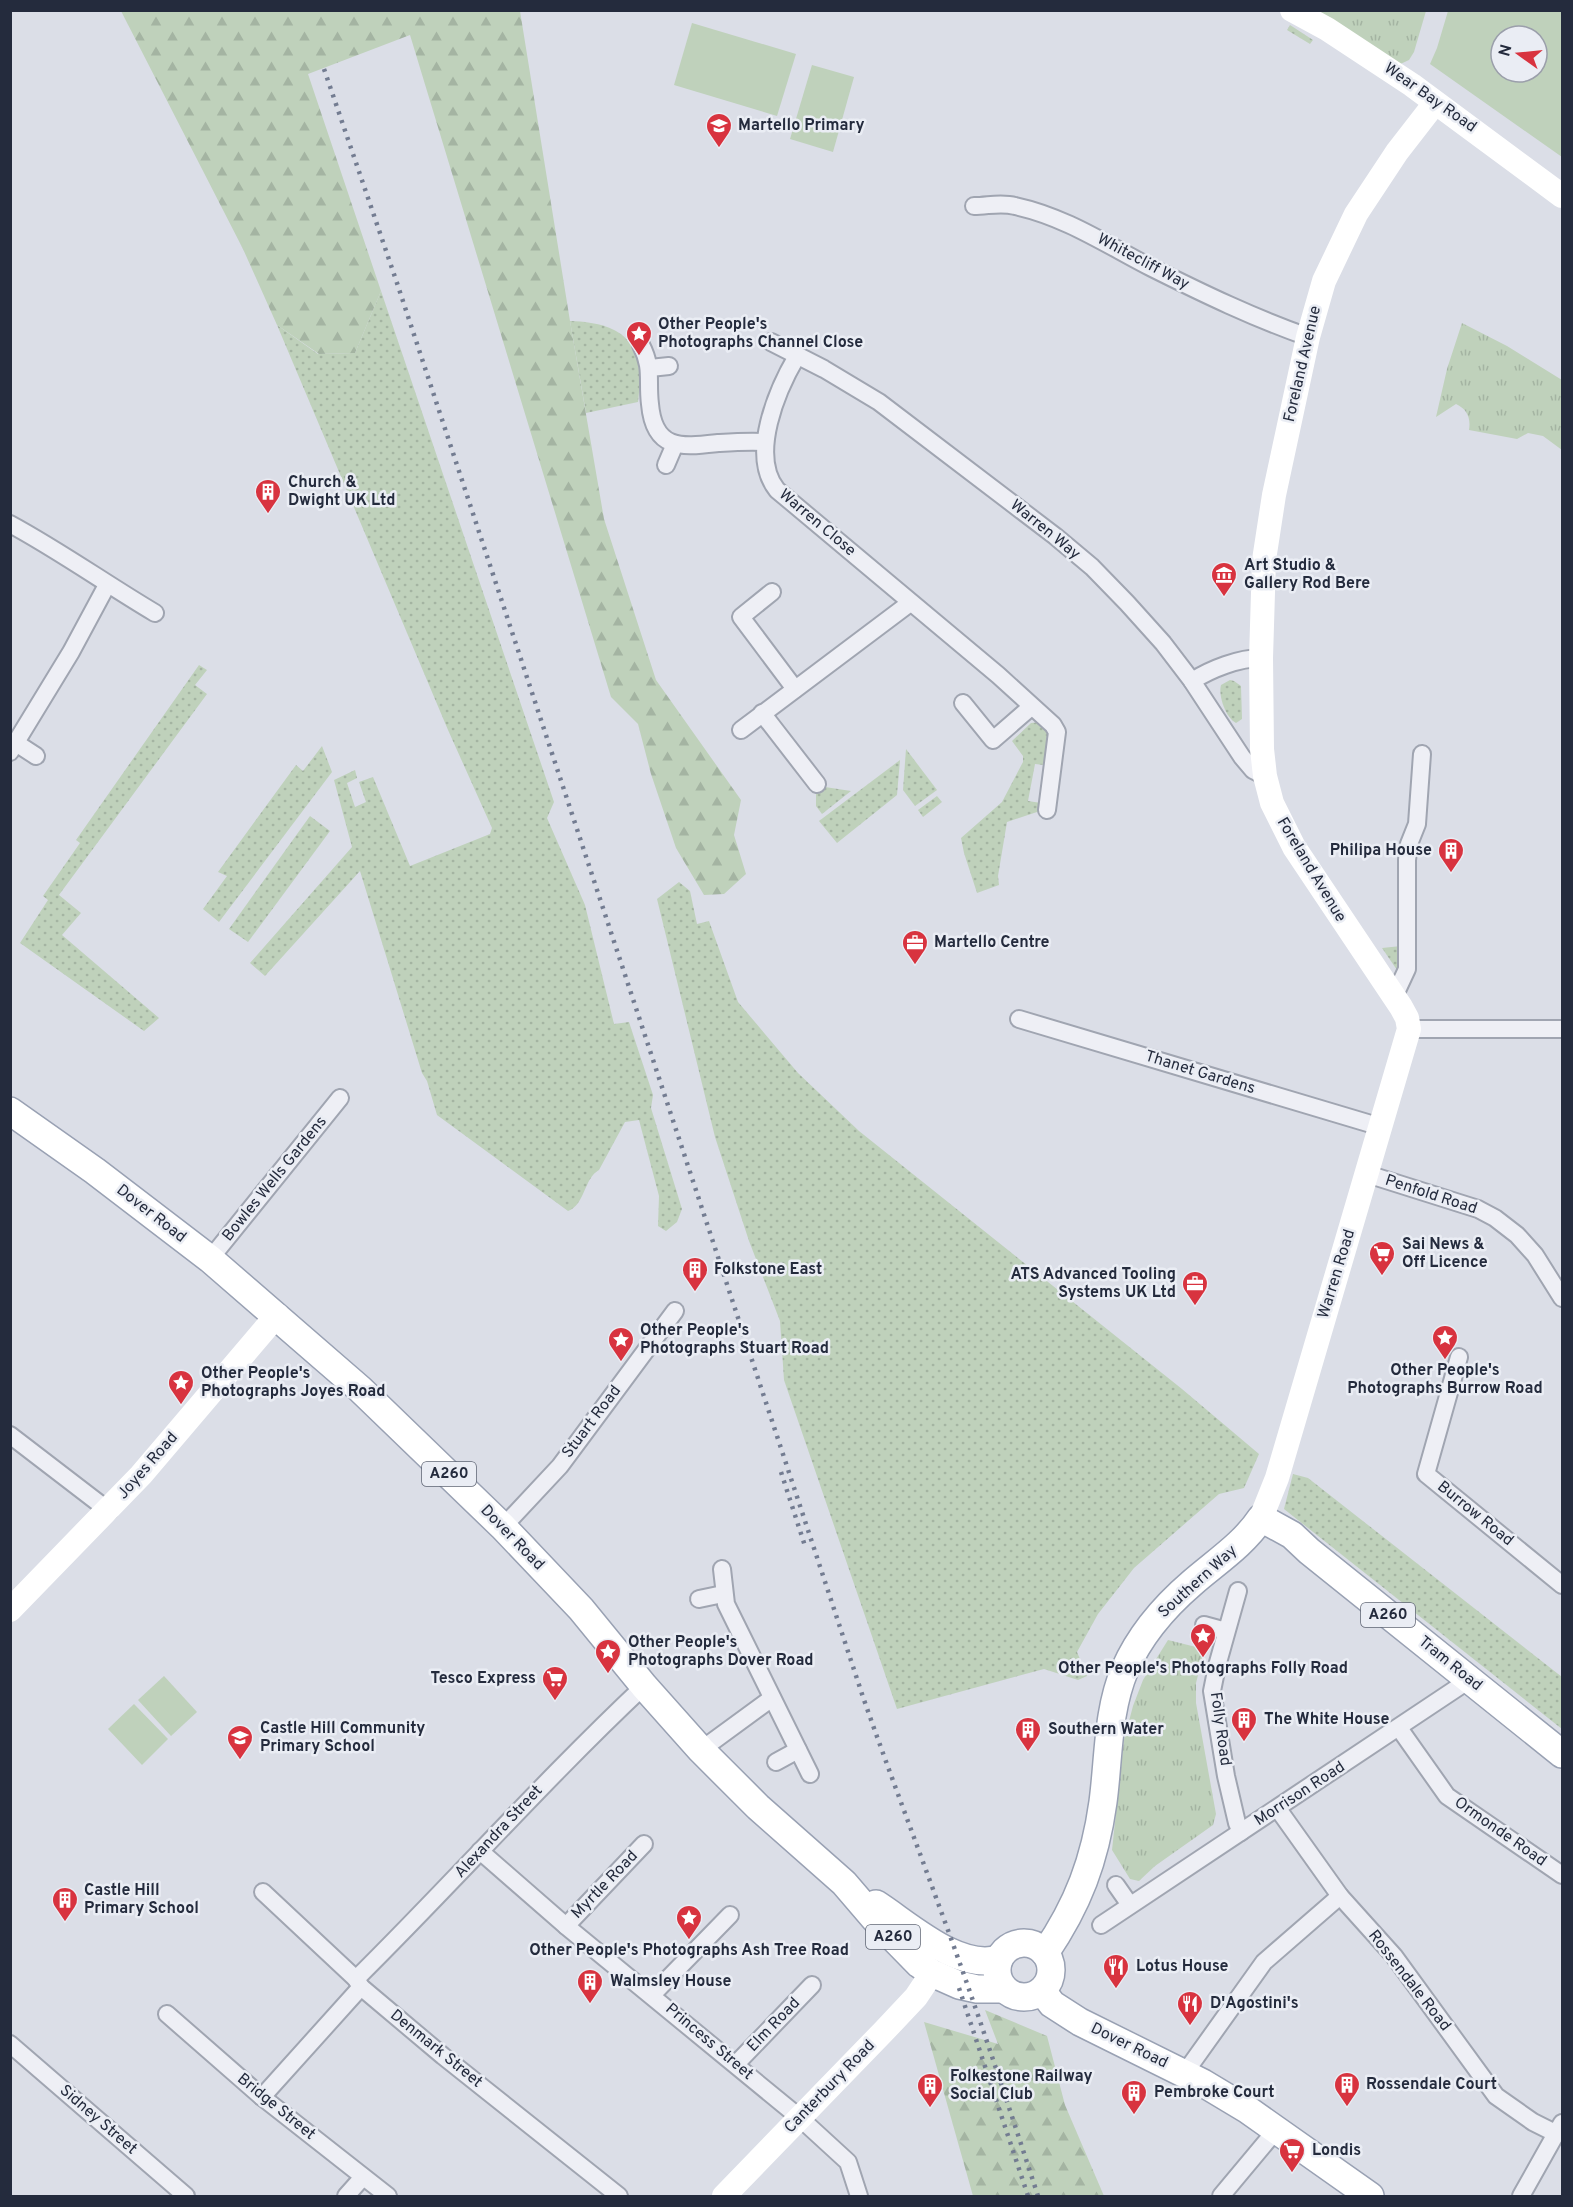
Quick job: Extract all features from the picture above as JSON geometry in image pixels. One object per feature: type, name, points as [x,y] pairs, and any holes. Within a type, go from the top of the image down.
[{"type":"main road","name":"Dover Road","points":[[10,1111],[95,1171],[210,1259],[360,1389],[502,1527],[581,1609],[644,1686],[701,1750],[758,1807],[844,1884],[920,1964],[949,1982],[977,1989],[1004,1989]]},
{"type":"main road","name":"Southern Way","points":[[1045,1953],[1079,1896],[1087,1874],[1103,1802],[1107,1743],[1113,1704],[1126,1668],[1146,1632],[1164,1609],[1238,1545],[1261,1518]]},
{"type":"main road","name":"Tram Road","points":[[1261,1518],[1292,1535],[1563,1754]]},
{"type":"main road","name":"Tram Road","points":[[1238,1545],[1272,1543],[1309,1551]]},
{"type":"main road","name":"Dover Road","points":[[844,1884],[937,1945],[963,1959],[984,1963],[999,1959]]},
{"type":"main road","points":[[1020,1943],[1030,1944],[1045,1953],[1051,1969],[1047,1984],[1042,1991],[1027,1998],[1019,1997],[1004,1989],[997,1975],[999,1959],[1004,1952],[1020,1943]]},
{"type":"main road","name":"Dover Road","points":[[1042,1991],[1052,2004],[1080,2022],[1184,2074],[1248,2110],[1370,2196]]},
{"type":"street","name":"Wear Bay Road","points":[[1292,10],[1345,41],[1436,103],[1563,196]]},
{"type":"street","name":"Foreland Avenue","points":[[1408,1029],[1407,1018],[1294,847],[1272,803],[1265,776],[1262,749],[1262,658],[1266,546],[1274,495],[1308,337],[1324,281],[1346,230],[1397,152],[1436,103]]},
{"type":"street","name":"Whitecliff Way","points":[[974,206],[1001,204],[1015,206],[1067,222],[1218,302],[1308,337]]},
{"type":"street","name":"Warren Way","points":[[771,342],[831,373],[879,402],[1055,536],[1092,567],[1163,643],[1192,681],[1242,757],[1253,770],[1265,776]]},
{"type":"street","points":[[640,345],[650,368],[648,390],[651,413],[658,432],[667,441],[687,447],[743,441],[765,442]]},
{"type":"street","name":"Warren Close","points":[[798,356],[783,384],[765,442],[768,474],[777,490],[998,675],[1053,725],[1057,732],[1047,810]]},
{"type":"street","points":[[650,368],[669,366]]},
{"type":"street","points":[[666,465],[675,444]]},
{"type":"street","points":[[10,524],[155,613]]},
{"type":"street","points":[[36,756],[13,748],[71,652],[107,585]]},
{"type":"street","points":[[772,592],[741,617],[795,689]]},
{"type":"street","points":[[741,730],[910,603]]},
{"type":"street","points":[[1192,681],[1227,666],[1253,658],[1262,658]]},
{"type":"street","points":[[963,703],[993,740],[1031,707]]},
{"type":"street","points":[[762,713],[817,784]]},
{"type":"street","points":[[1394,997],[1407,969],[1408,844],[1417,824],[1422,754]]},
{"type":"street","name":"Thanet Gardens","points":[[1019,1019],[1381,1127]]},
{"type":"street","points":[[1408,1029],[1563,1029]]},
{"type":"street","name":"Warren Road","points":[[1261,1518],[1277,1478],[1408,1029]]},
{"type":"street","name":"Bowles Wells Gardens","points":[[210,1259],[340,1098]]},
{"type":"street","name":"Penfold Road","points":[[1367,1174],[1478,1209],[1495,1218],[1517,1235],[1534,1255],[1563,1298]]},
{"type":"street","name":"Stuart Road","points":[[502,1527],[560,1466],[675,1311]]},
{"type":"street","name":"Joyes Road","points":[[10,1610],[109,1510],[277,1315]]},
{"type":"street","name":"Burrow Road","points":[[1459,1357],[1426,1474],[1563,1585]]},
{"type":"street","points":[[10,1434],[109,1510]]},
{"type":"street","points":[[722,1569],[723,1594],[726,1604],[810,1774]]},
{"type":"street","name":"Folly Road","points":[[1238,1591],[1212,1691],[1226,1776],[1241,1832]]},
{"type":"street","points":[[699,1599],[723,1594]]},
{"type":"street","points":[[1204,1625],[1226,1631]]},
{"type":"street","name":"Morrison Road","points":[[1101,1924],[1400,1728],[1468,1678]]},
{"type":"street","name":"Alexandra Street","points":[[262,2097],[358,1983],[480,1851],[566,1761],[644,1686]]},
{"type":"street","points":[[701,1750],[772,1698]]},
{"type":"street","name":"Ormonde Road","points":[[1400,1728],[1448,1796],[1563,1875]]},
{"type":"street","points":[[776,1762],[798,1750]]},
{"type":"street","name":"Rossendale Road","points":[[1278,1809],[1340,1896],[1394,1956],[1496,2096],[1526,2118],[1560,2129]]},
{"type":"street","name":"Myrtle Road","points":[[566,1926],[645,1844]]},
{"type":"street","name":"Princess Street","points":[[480,1851],[566,1926],[800,2118],[848,2162],[859,2196]]},
{"type":"street","points":[[1116,1885],[1130,1905]]},
{"type":"street","name":"Denmark Street","points":[[263,1892],[358,1983],[443,2056],[619,2196]]},
{"type":"street","points":[[1184,2074],[1264,1962],[1340,1896]]},
{"type":"street","points":[[652,1995],[730,1915]]},
{"type":"street","name":"Canterbury Road","points":[[724,2196],[916,1997],[932,1973]]},
{"type":"street","name":"Elm Road","points":[[736,2064],[812,1985]]},
{"type":"street","name":"Bridge Street","points":[[167,2014],[262,2097],[388,2196]]},
{"type":"street","name":"Sidney Street","points":[[10,2044],[186,2196]]},
{"type":"street","points":[[1221,2196],[1277,2129]]},
{"type":"street","points":[[1521,2196],[1560,2129]]},
{"type":"street","points":[[346,2196],[363,2176]]},
{"type":"green space","points":[[121,11],[520,11],[604,519],[656,680],[741,800],[734,835],[746,874],[724,894],[704,895],[676,848],[651,774],[638,724],[611,697],[410,35],[308,74],[381,291],[355,353],[319,354],[277,325],[243,249]]},
{"type":"green space","points":[[1306,11],[1426,11],[1414,52],[1409,60],[1396,66]]},
{"type":"green space","points":[[1448,11],[1562,11],[1562,157],[1430,64]]},
{"type":"green space","points":[[692,23],[796,54],[777,116],[674,85]]},
{"type":"green space","points":[[1290,25],[1313,40],[1310,44],[1287,30]]},
{"type":"green space","points":[[812,65],[854,77],[833,152],[790,139]]},
{"type":"green space","points":[[381,291],[554,802],[547,818],[585,905],[614,1024],[629,1022],[653,1095],[651,1108],[682,1209],[677,1222],[666,1231],[658,1226],[659,1196],[639,1120],[625,1122],[578,1203],[568,1211],[437,1115],[360,871],[265,976],[250,963],[352,847],[334,780],[355,770],[357,778],[347,783],[355,807],[366,802],[359,782],[373,777],[410,866],[490,834],[492,828],[448,730],[277,325],[318,354],[355,353]]},
{"type":"green space","points":[[570,321],[606,326],[618,332],[628,341],[635,352],[638,366],[638,402],[586,413]]},
{"type":"green space","points":[[1462,323],[1507,346],[1562,380],[1562,450],[1543,436],[1528,433],[1517,439],[1469,430],[1467,414],[1456,404],[1436,417],[1447,369]]},
{"type":"green space","points":[[199,665],[207,670],[195,685],[207,694],[59,895],[81,913],[62,935],[159,1018],[144,1031],[20,943],[48,900],[43,896],[80,843],[76,840]]},
{"type":"green space","points":[[1230,680],[1241,686],[1242,719],[1236,723],[1226,712],[1220,690],[1221,685]]},
{"type":"green space","points":[[1041,722],[1049,726],[1049,746],[1044,765],[1035,764],[1028,801],[1041,803],[1040,811],[1007,822],[998,876],[999,885],[977,893],[961,838],[1002,802],[1023,762],[1023,756],[1012,741],[1031,723]]},
{"type":"green space","points":[[322,746],[332,772],[219,922],[203,909],[227,876],[218,872],[296,765],[303,771]]},
{"type":"green space","points":[[906,749],[937,790],[915,806],[903,790]]},
{"type":"green space","points":[[900,760],[897,795],[837,843],[819,821]]},
{"type":"green space","points":[[825,787],[851,791],[822,814],[816,806],[816,794]]},
{"type":"green space","points":[[937,796],[942,802],[923,817],[918,810]]},
{"type":"green space","points":[[310,816],[330,831],[248,942],[229,929]]},
{"type":"green space","points":[[679,882],[690,891],[697,924],[709,921],[738,1002],[798,1073],[859,1131],[1182,1389],[1259,1454],[1244,1488],[1219,1494],[1134,1568],[1098,1614],[1077,1652],[1087,1676],[1078,1680],[1044,1669],[897,1709],[784,1380],[780,1321],[749,1241],[715,1137],[657,899]]},
{"type":"green space","points":[[1401,946],[1399,969],[1397,970],[1382,948]]},
{"type":"green space","points":[[1293,1474],[1308,1478],[1562,1677],[1562,1729],[1284,1509]]},
{"type":"green space","points":[[1168,1640],[1200,1648],[1204,1652],[1196,1683],[1196,1703],[1216,1814],[1213,1825],[1155,1866],[1139,1881],[1130,1879],[1112,1850],[1124,1740],[1143,1680]]},
{"type":"green space","points":[[164,1676],[197,1712],[171,1736],[138,1700]]},
{"type":"green space","points":[[134,1704],[168,1739],[142,1765],[108,1729]]},
{"type":"green space","points":[[985,2010],[1047,2036],[1065,2105],[1104,2196],[973,2196],[924,2022],[998,2044]]},
{"type":"railway","points":[[324,69],[396,280],[863,1697],[964,1976],[1038,2196]]},
{"type":"railway","points":[[781,1472],[805,1546]]},
{"type":"railway","points":[[959,1988],[1028,2196]]},
{"type":"place","name":"Martello Primary","points":[[719,149]]},
{"type":"place","name":"Other People's Photographs Channel Close","points":[[639,357]]},
{"type":"place","name":"Church & Dwight UK Ltd","points":[[268,515]]},
{"type":"place","name":"Art Studio & Gallery Rod Bere","points":[[1224,598]]},
{"type":"place","name":"Philipa House","points":[[1451,874]]},
{"type":"place","name":"Martello Centre","points":[[915,966]]},
{"type":"place","name":"Sai News & Off Licence","points":[[1382,1277]]},
{"type":"place","name":"Folkstone East","points":[[695,1293]]},
{"type":"place","name":"ATS Advanced Tooling Systems UK Ltd","points":[[1195,1307]]},
{"type":"place","name":"Other People's Photographs Burrow Road","points":[[1445,1361]]},
{"type":"place","name":"Other People's Photographs Stuart Road","points":[[621,1363]]},
{"type":"place","name":"Other People's Photographs Joyes Road","points":[[181,1406]]},
{"type":"place","name":"Other People's Photographs Folly Road","points":[[1203,1659]]},
{"type":"place","name":"Other People's Photographs Dover Road","points":[[608,1675]]},
{"type":"place","name":"Tesco Express","points":[[555,1702]]},
{"type":"place","name":"The White House","points":[[1244,1743]]},
{"type":"place","name":"Southern Water","points":[[1028,1753]]},
{"type":"place","name":"Castle Hill Community Primary School","points":[[240,1761]]},
{"type":"place","name":"Castle Hill Primary School","points":[[65,1923]]},
{"type":"place","name":"Other People's Photographs Ash Tree Road","points":[[689,1941]]},
{"type":"place","name":"Lotus House","points":[[1116,1990]]},
{"type":"place","name":"Walmsley House","points":[[590,2005]]},
{"type":"place","name":"D'Agostini's","points":[[1190,2027]]},
{"type":"place","name":"Rossendale Court","points":[[1347,2108]]},
{"type":"place","name":"Folkestone Railway Social Club","points":[[930,2109]]},
{"type":"place","name":"Pembroke Court","points":[[1134,2116]]},
{"type":"place","name":"Londis","points":[[1292,2174]]}]
